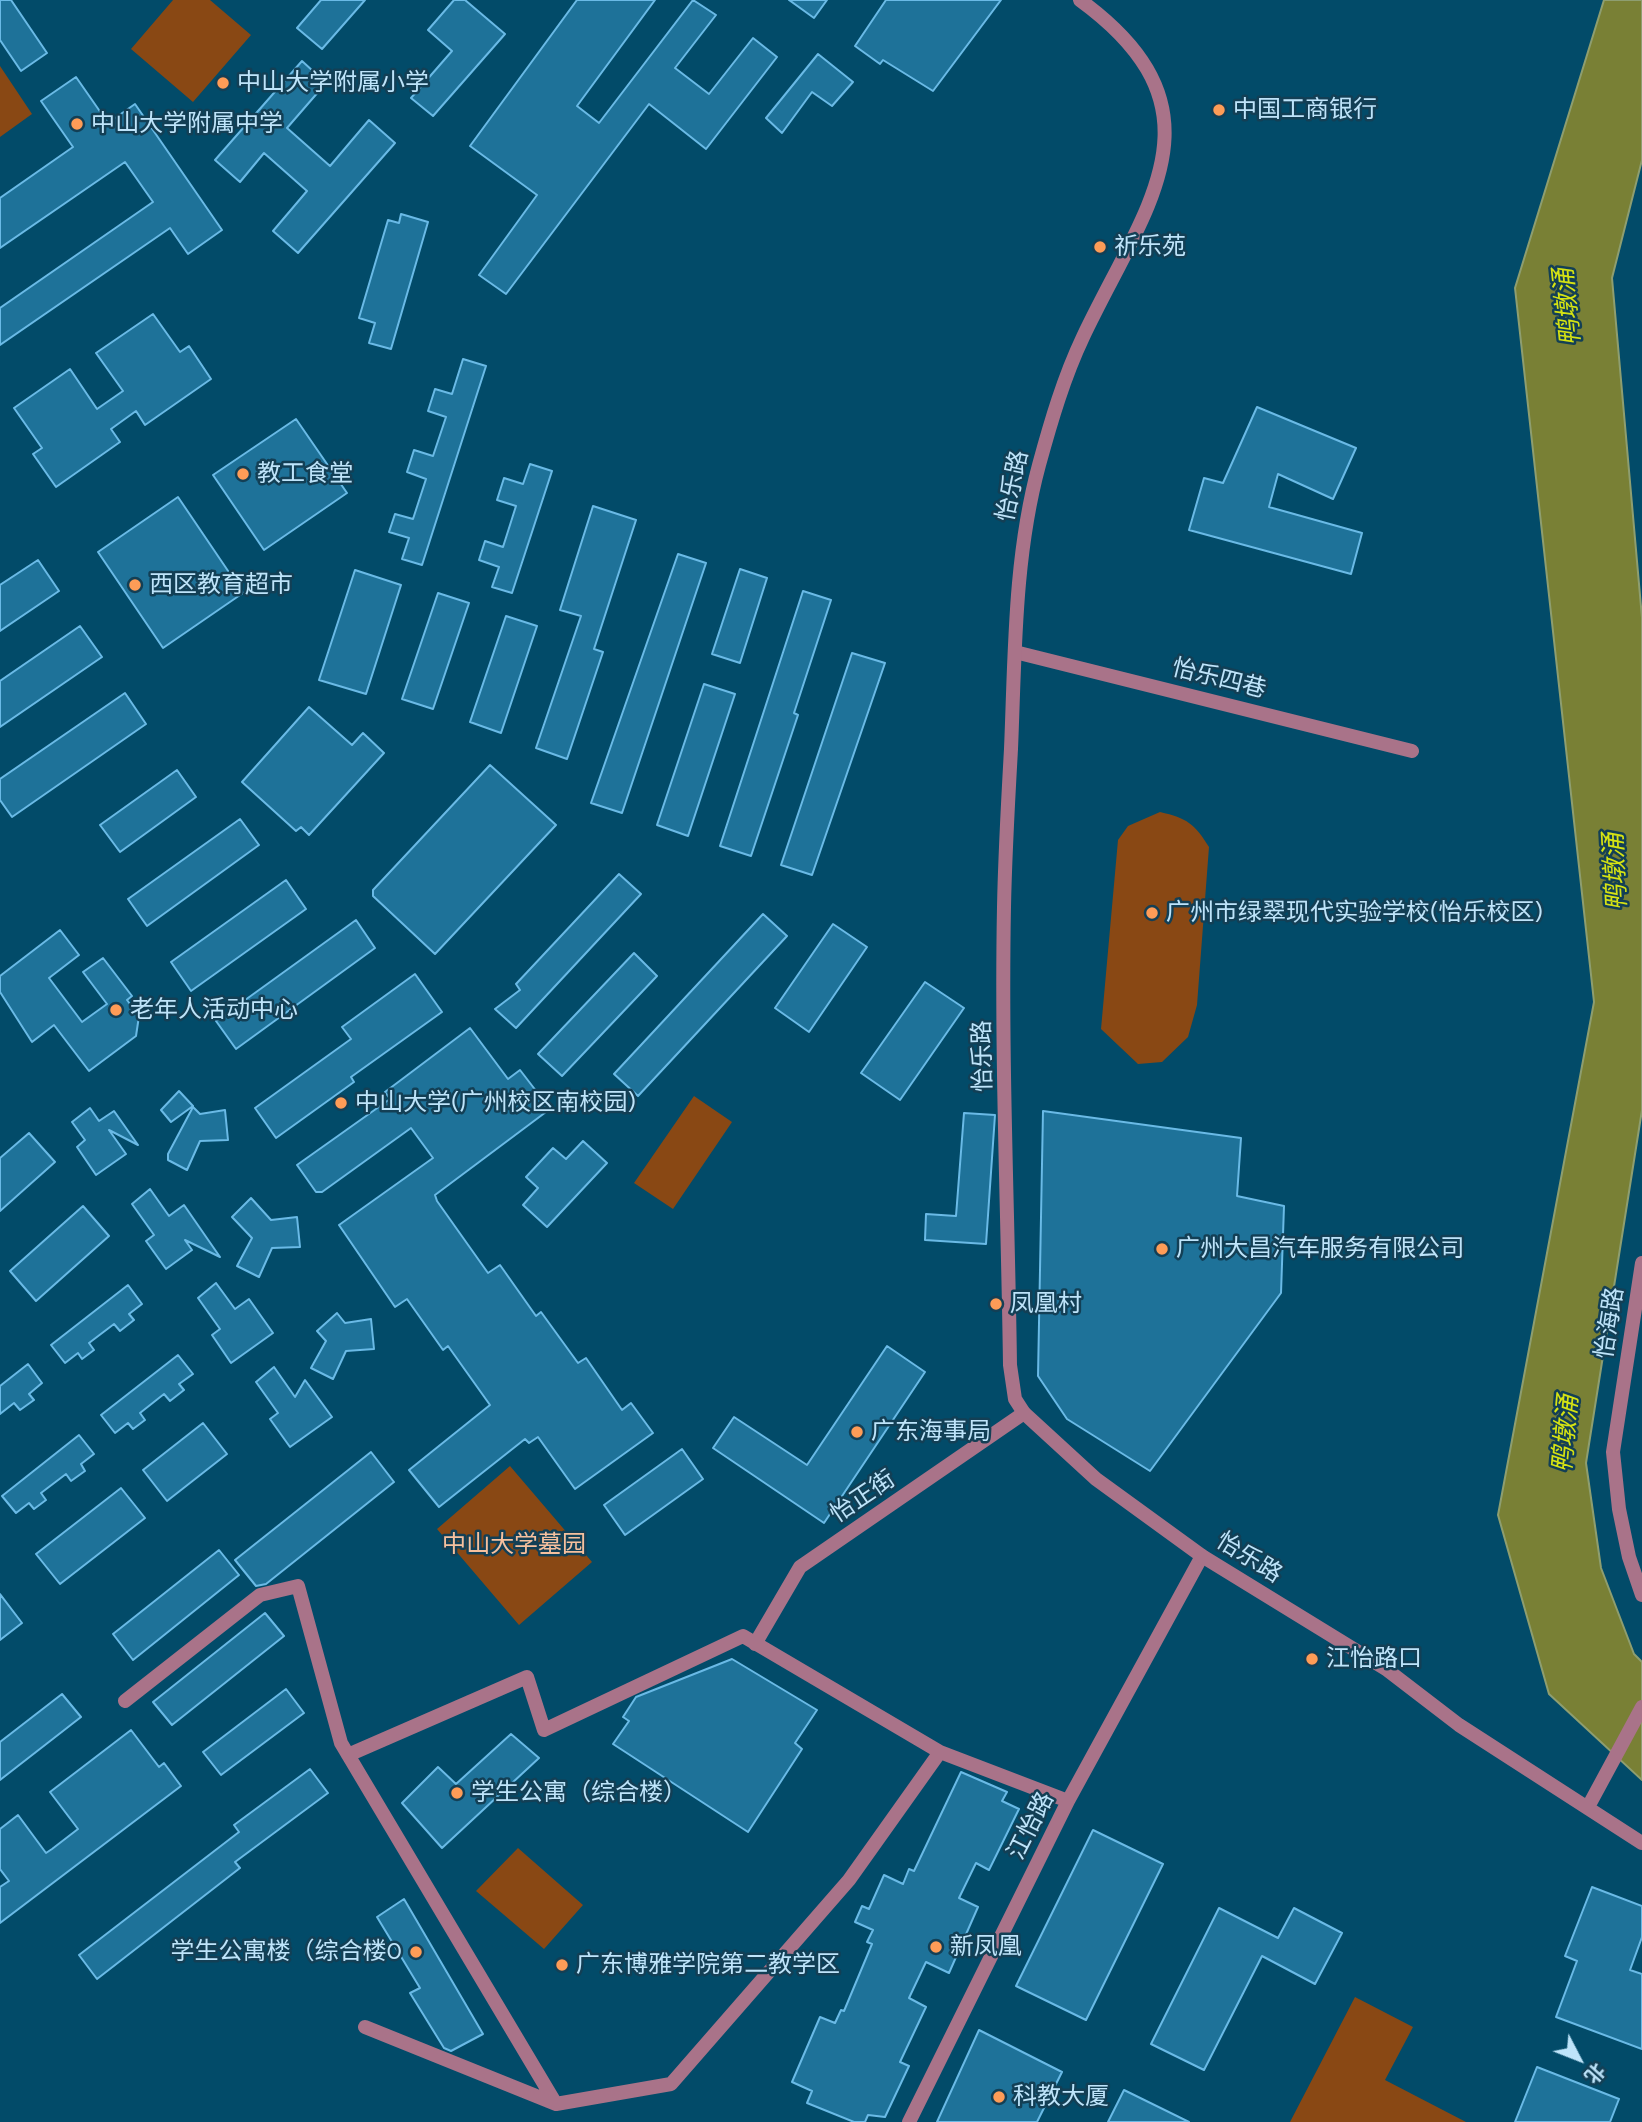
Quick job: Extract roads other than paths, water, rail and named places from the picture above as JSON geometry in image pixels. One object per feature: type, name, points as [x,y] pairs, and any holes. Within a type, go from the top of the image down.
[{"type":"street","name":"怡乐路","points":[[1088,2],[1126,39],[1158,87],[1166,136],[1156,188],[1142,224],[1082,339],[1055,410],[1038,468],[1025,538],[1015,652],[1004,907],[1010,1365],[1014,1399],[1024,1413],[1096,1479],[1202,1556],[1386,1669],[1460,1725],[1642,1843]]},
{"type":"street","name":"怡乐四巷","points":[[1015,652],[1412,751]]},
{"type":"street","name":"怡海路","points":[[1642,1263],[1613,1452],[1619,1509],[1629,1557],[1642,1595]]},
{"type":"street","name":"怡正街","points":[[755,1644],[800,1567],[1024,1413]]},
{"type":"street","name":"江怡路","points":[[909,2122],[1069,1801],[1202,1556]]},
{"type":"street","points":[[125,1701],[260,1595],[298,1586],[341,1743],[556,2104]]},
{"type":"street","points":[[348,1755],[527,1677],[544,1730],[743,1636],[940,1752],[1069,1801]]},
{"type":"street","points":[[1588,1807],[1642,1707]]},
{"type":"street","points":[[365,2027],[556,2104],[671,2084],[849,1880],[940,1752]]},
{"type":"water","name":"鸭墩涌","points":[[1604,0],[1642,0],[1642,160],[1612,278],[1642,618],[1642,1110],[1586,1463],[1601,1568],[1634,1654],[1642,1662],[1642,1780],[1549,1694],[1498,1515],[1594,1002],[1515,288]]},
{"type":"place","name":"中山大学附属小学","points":[[223,83]]},
{"type":"place","name":"中国工商银行","points":[[1219,110]]},
{"type":"place","name":"中山大学附属中学","points":[[77,124]]},
{"type":"place","name":"祈乐苑","points":[[1100,247]]},
{"type":"place","name":"教工食堂","points":[[243,474]]},
{"type":"place","name":"西区教育超市","points":[[135,585]]},
{"type":"place","name":"广州市绿翠现代实验学校(怡乐校区)","points":[[1152,913]]},
{"type":"place","name":"老年人活动中心","points":[[116,1010]]},
{"type":"place","name":"中山大学(广州校区南校园)","points":[[341,1103]]},
{"type":"place","name":"广州大昌汽车服务有限公司","points":[[1162,1249]]},
{"type":"place","name":"凤凰村","points":[[996,1304]]},
{"type":"place","name":"广东海事局","points":[[857,1432]]},
{"type":"place","name":"江怡路口","points":[[1312,1659]]},
{"type":"place","name":"学生公寓（综合楼）","points":[[457,1793]]},
{"type":"place","name":"新凤凰","points":[[936,1947]]},
{"type":"place","name":"学生公寓楼（综合楼0","points":[[416,1952]]},
{"type":"place","name":"广东博雅学院第二教学区","points":[[562,1965]]},
{"type":"place","name":"科教大厦","points":[[999,2097]]},
{"type":"park label","name":"中山大学墓园","points":[[514,1545]]}]
